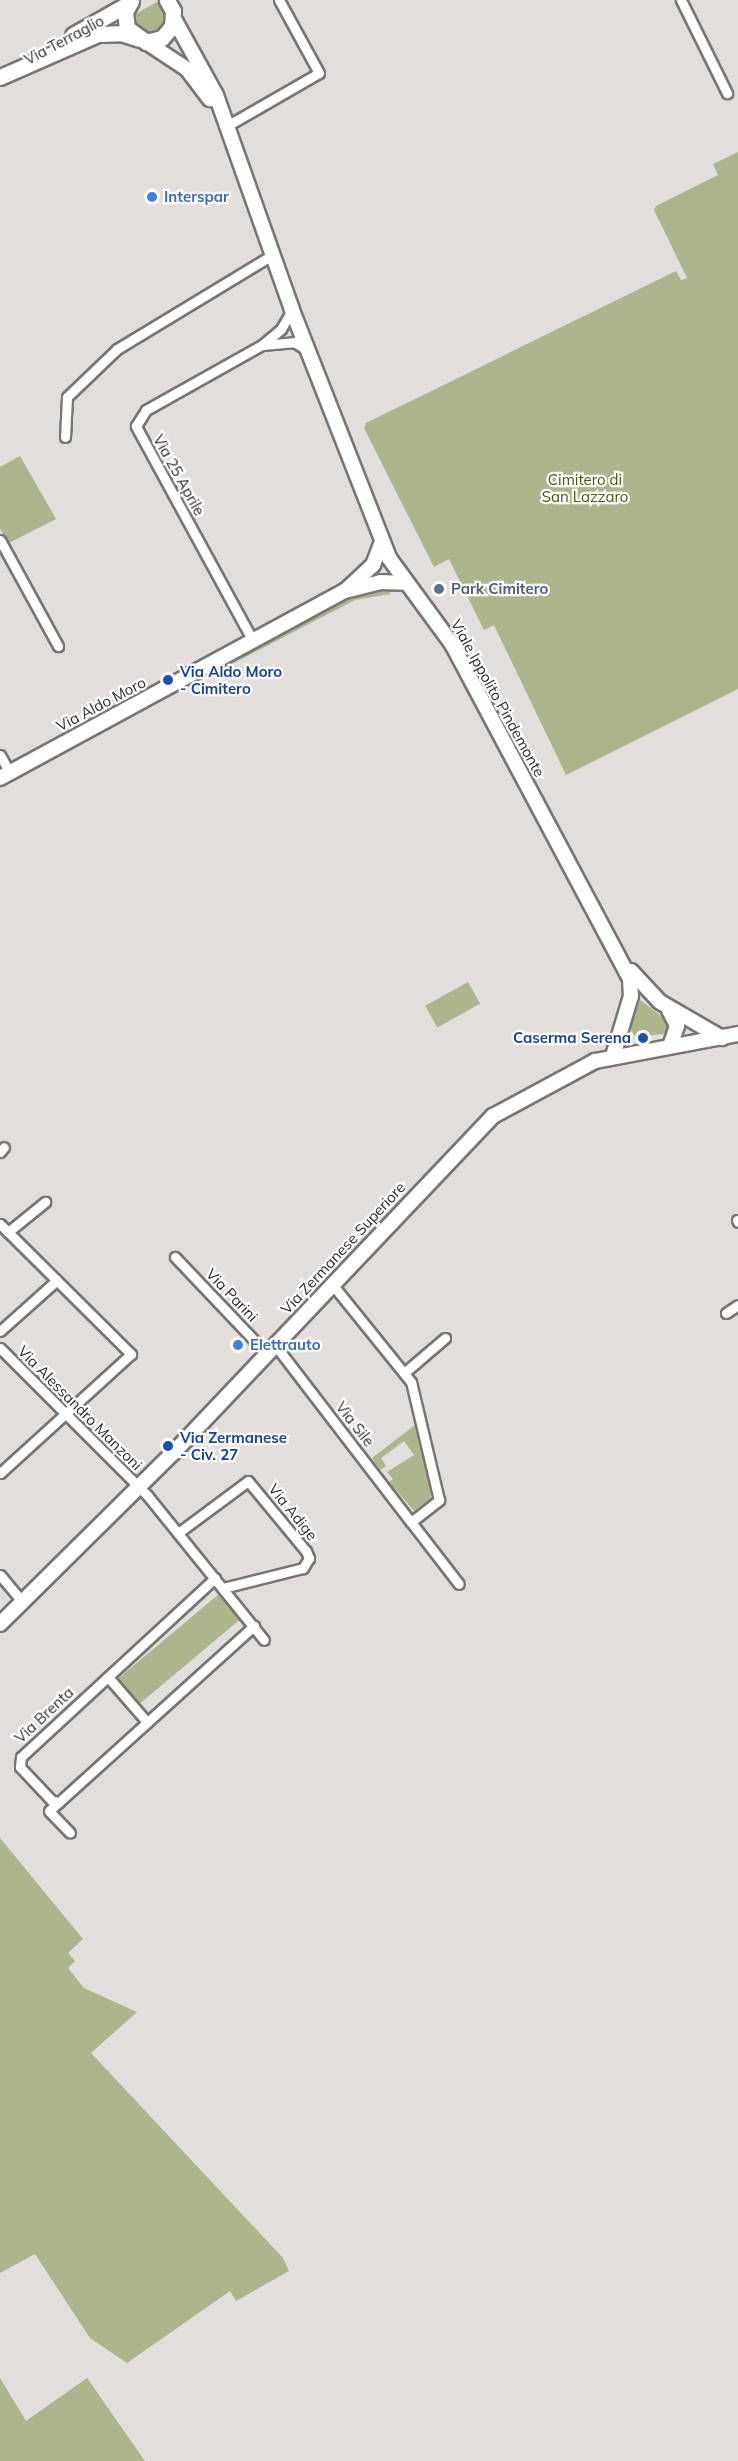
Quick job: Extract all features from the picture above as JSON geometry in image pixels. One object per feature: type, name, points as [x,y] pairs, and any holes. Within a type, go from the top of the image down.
[{"type":"main road","points":[[130,2],[125,20],[143,40],[162,38],[173,7]]},
{"type":"main road","name":"Via Terraglio","points":[[0,77],[130,2]]},
{"type":"main road","name":"Via Terraglio","points":[[0,77],[98,34],[121,33],[143,40]]},
{"type":"street","points":[[225,127],[319,73],[279,0]]},
{"type":"street","points":[[681,0],[727,93]]},
{"type":"street","name":"Viale Ippolito Pindemonte","points":[[173,7],[206,74],[292,310],[392,563],[452,644],[620,957],[643,988],[666,1006],[722,1038]]},
{"type":"street","name":"Viale Ippolito Pindemonte","points":[[143,40],[198,80],[225,127]]},
{"type":"street","points":[[65,437],[67,397],[117,349],[272,255]]},
{"type":"street","name":"Via 25 Aprile","points":[[253,641],[136,426],[146,410],[262,345],[281,329],[292,310]]},
{"type":"street","name":"Via 25 Aprile","points":[[262,345],[294,342],[308,350]]},
{"type":"street","points":[[0,540],[58,646]]},
{"type":"street","points":[[345,591],[373,565],[382,541]]},
{"type":"street","points":[[373,565],[392,563]]},
{"type":"street","points":[[380,582],[392,563]]},
{"type":"street","points":[[345,591],[380,582],[405,583]]},
{"type":"street","name":"Via Aldo Moro","points":[[5,775],[345,591]]},
{"type":"street","points":[[0,755],[5,775]]},
{"type":"street","name":"Viale Ippolito Pindemonte","points":[[613,1056],[632,991],[620,957]]},
{"type":"street","points":[[666,1006],[677,1026],[670,1046]]},
{"type":"street","name":"Via Zermanese Superiore","points":[[0,1624],[139,1488],[482,1125],[525,1096],[613,1056],[738,1034]]},
{"type":"street","points":[[8,1232],[45,1202]]},
{"type":"street","points":[[0,1224],[131,1354],[0,1473]]},
{"type":"street","name":"Via Parini","points":[[175,1257],[271,1349]]},
{"type":"street","points":[[0,1331],[57,1280]]},
{"type":"street","points":[[332,1284],[411,1382],[439,1500],[411,1522]]},
{"type":"street","points":[[726,1313],[738,1305]]},
{"type":"street","points":[[404,1373],[445,1338]]},
{"type":"street","name":"Via Alessandro Manzoni","points":[[0,1348],[139,1488]]},
{"type":"street","name":"Via Sile","points":[[271,1349],[459,1584]]},
{"type":"street","name":"Via Adige","points":[[178,1533],[248,1481],[306,1551],[309,1558],[303,1568],[223,1588]]},
{"type":"street","points":[[139,1488],[264,1640]]},
{"type":"street","points":[[0,1575],[22,1601]]},
{"type":"street","name":"Via Brenta","points":[[59,1802],[51,1801],[20,1767],[21,1757],[215,1578]]},
{"type":"street","points":[[70,1833],[49,1811],[254,1626]]},
{"type":"street","points":[[108,1677],[147,1722]]},
{"type":"green space","points":[[157,2],[165,10],[166,21],[160,31],[150,35],[140,32],[132,16]]},
{"type":"green space","name":"Cimitero di San Lazzaro","points":[[738,152],[738,689],[566,775],[494,625],[484,630],[449,559],[434,567],[364,428],[366,423],[676,271],[681,280],[687,278],[654,210],[656,206],[718,175],[713,164]]},
{"type":"green space","points":[[20,456],[56,519],[9,543],[0,529],[0,467]]},
{"type":"green space","points":[[391,584],[390,594],[355,600],[211,675],[209,671],[349,594]]},
{"type":"green space","points":[[468,982],[480,1004],[437,1028],[425,1006]]},
{"type":"green space","points":[[640,1000],[664,1018],[668,1026],[664,1034],[635,1037],[630,1029]]},
{"type":"green space","points":[[415,1425],[431,1494],[430,1499],[414,1511],[389,1482],[393,1479],[387,1472],[414,1455],[404,1441],[381,1458],[386,1466],[380,1470],[372,1458]]},
{"type":"green space","points":[[219,1594],[240,1619],[139,1704],[118,1679]]},
{"type":"green space","points":[[0,1838],[83,1939],[68,1953],[75,1961],[68,1968],[84,1988],[137,2012],[91,2053],[283,2258],[289,2271],[236,2301],[230,2291],[127,2363],[90,2338],[35,2254],[0,2273]]},
{"type":"green space","points":[[0,2378],[26,2421],[87,2378],[145,2461],[0,2461]]},
{"type":"place","name":"Interspar","points":[[152,197]]},
{"type":"place","name":"Park Cimitero","points":[[439,589]]},
{"type":"place","name":"Via Aldo Moro - Cimitero","points":[[168,680]]},
{"type":"place","name":"Caserma Serena","points":[[643,1038]]},
{"type":"place","name":"Elettrauto","points":[[238,1345]]},
{"type":"place","name":"Via Zermanese - Civ. 27","points":[[168,1446]]}]
